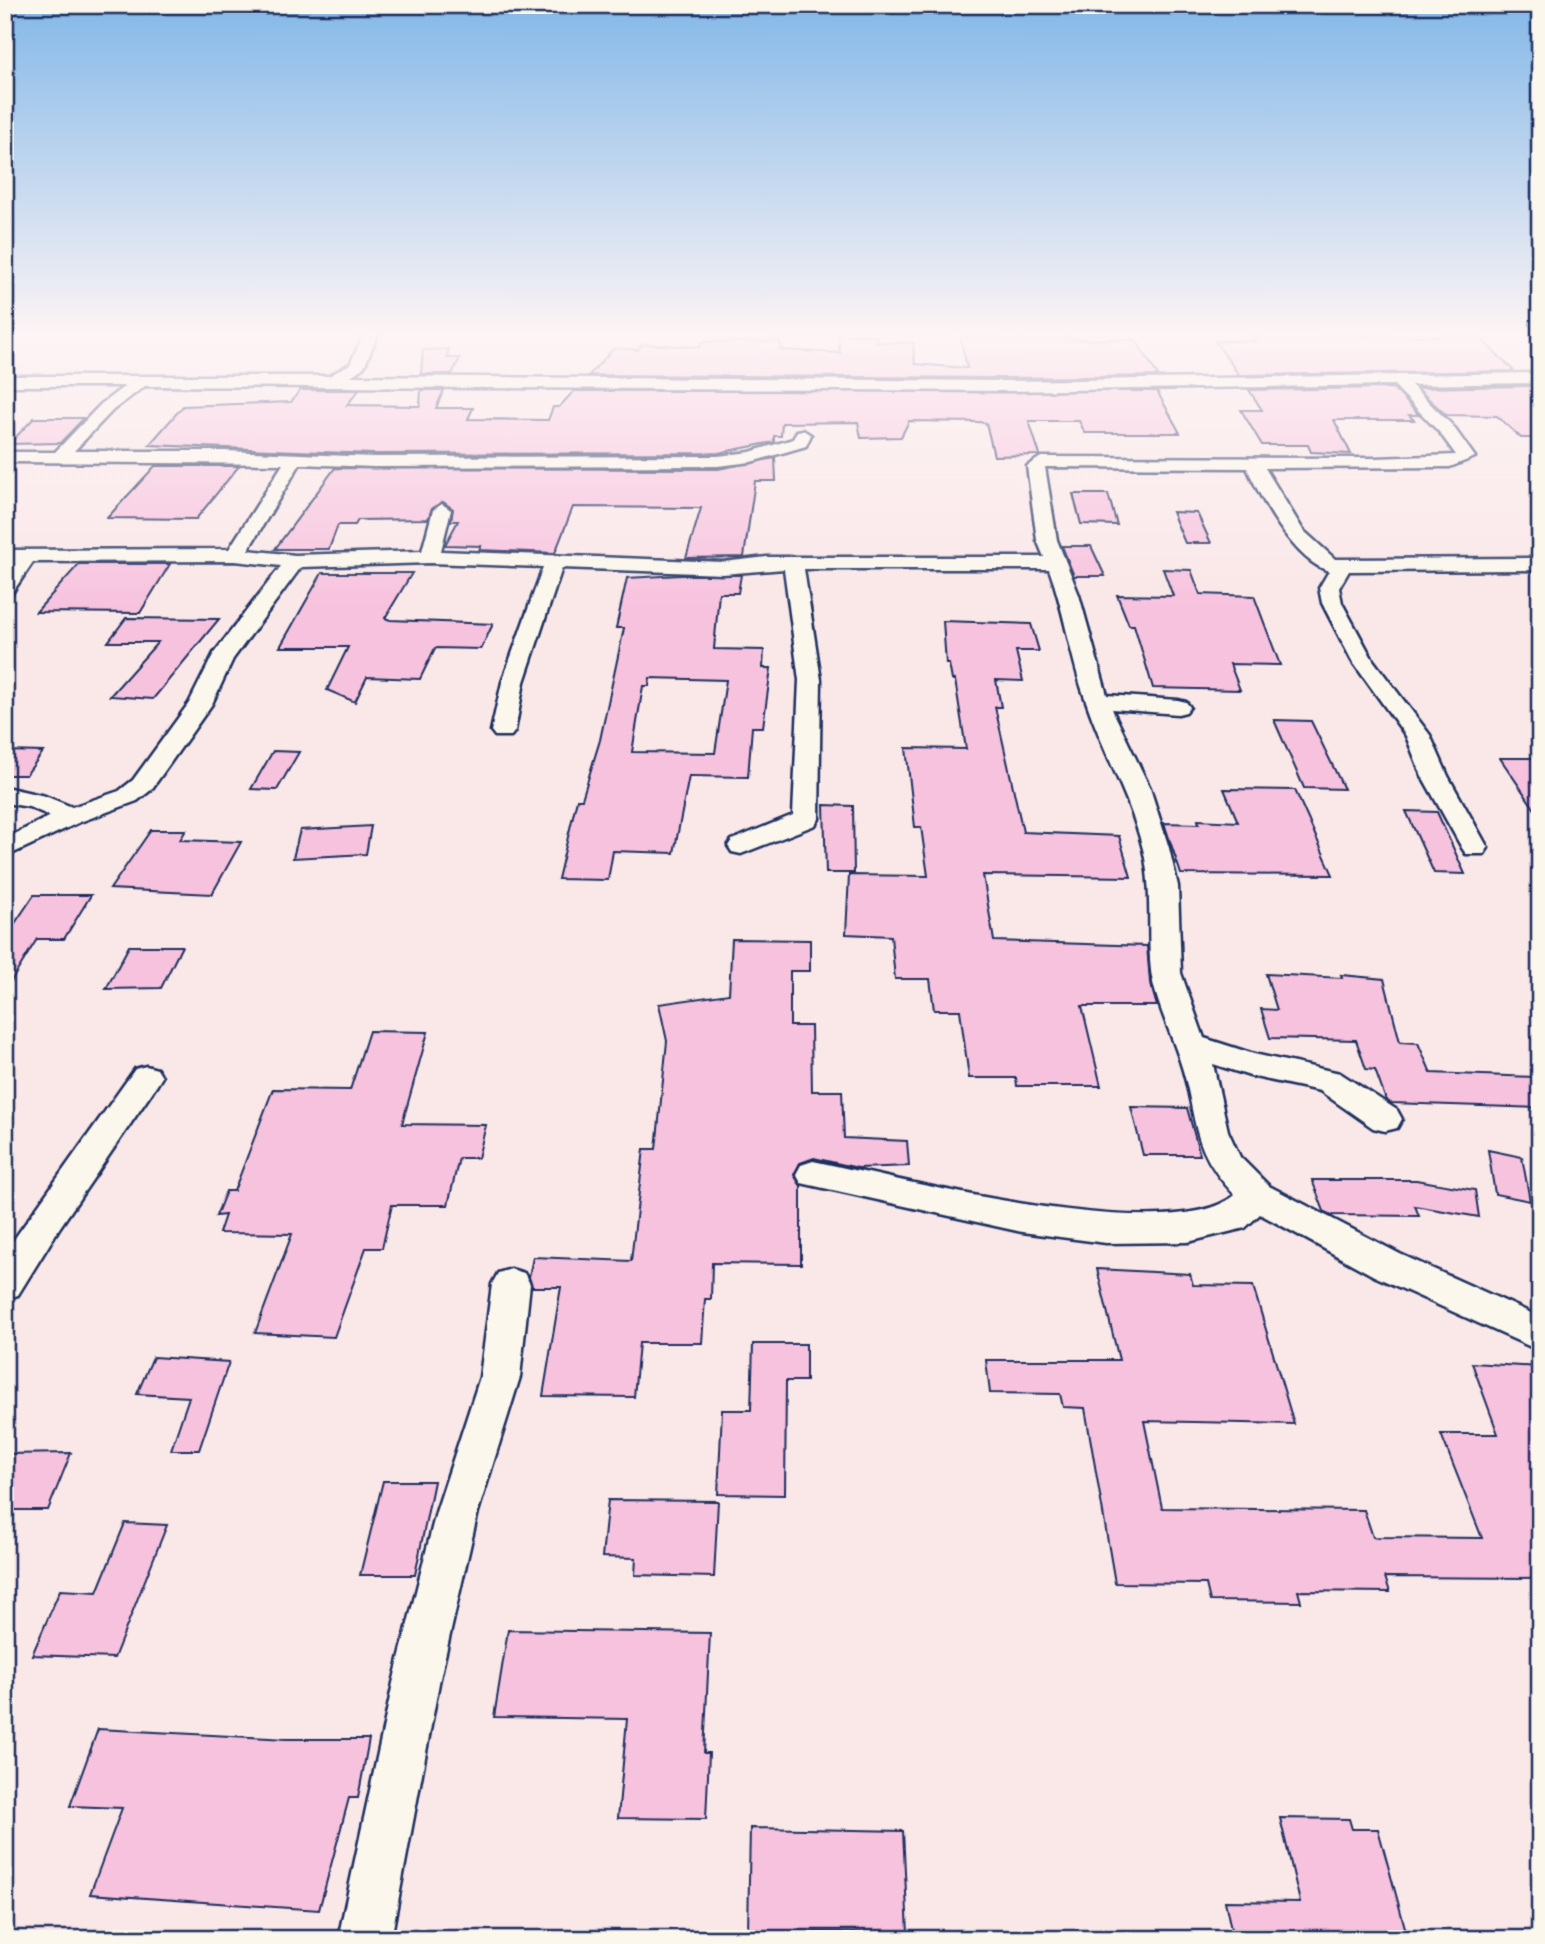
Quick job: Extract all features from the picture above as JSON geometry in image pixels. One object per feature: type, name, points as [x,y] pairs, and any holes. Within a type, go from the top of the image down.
[{"type":"street","points":[[60,456],[90,425]]},
{"type":"street","points":[[1442,425],[1466,457],[1450,462],[1041,462],[1036,466],[1047,540],[1069,595],[1097,701],[1137,788],[1156,848],[1164,886],[1166,973],[1202,1078],[1211,1131],[1227,1165],[1257,1196],[1387,1265],[1540,1335]]},
{"type":"street","points":[[5,457],[743,460],[800,442],[803,435]]},
{"type":"street","points":[[235,555],[294,460]]},
{"type":"street","points":[[1254,463],[1267,494],[1311,552],[1331,565],[1540,564]]},
{"type":"street","points":[[430,557],[443,510]]},
{"type":"street","points":[[5,556],[235,555],[295,561],[430,557],[723,568],[965,560],[1056,563]]},
{"type":"street","points":[[5,589],[27,556]]},
{"type":"street","points":[[503,731],[513,682],[555,560]]},
{"type":"street","points":[[5,849],[71,816],[128,796],[142,786],[200,704],[222,658],[295,561]]},
{"type":"street","points":[[741,846],[806,818],[810,680],[793,564]]},
{"type":"street","points":[[1343,564],[1329,588],[1332,603],[1363,661],[1418,735],[1435,776],[1475,848]]},
{"type":"street","points":[[1097,701],[1178,707]]},
{"type":"street","points":[[5,795],[36,801],[71,816]]},
{"type":"street","points":[[1189,1044],[1250,1065],[1329,1082],[1385,1119]]},
{"type":"street","points":[[5,1284],[47,1217],[146,1077]]},
{"type":"street","points":[[813,1174],[1022,1217],[1106,1229],[1188,1228],[1232,1217],[1257,1196]]},
{"type":"street","points":[[363,1939],[413,1696],[457,1512],[500,1377],[511,1284]]},
{"type":"building","points":[[28,425],[78,425],[60,443],[9,444]]},
{"type":"building","points":[[167,425],[782,425],[781,436],[774,436],[774,442],[718,453],[374,454],[149,445]]},
{"type":"building","points":[[859,425],[907,425],[901,437],[861,438]]},
{"type":"building","points":[[986,425],[1030,425],[1040,455],[994,456]]},
{"type":"building","points":[[1081,425],[1175,425],[1180,433],[1085,433]]},
{"type":"building","points":[[1250,425],[1336,425],[1351,454],[1311,452],[1308,445],[1262,445]]},
{"type":"building","points":[[1507,425],[1540,425],[1540,438],[1521,438]]},
{"type":"building","points":[[775,458],[776,481],[755,481],[744,557],[686,558],[701,508],[573,507],[555,553],[479,550],[481,546],[445,545],[458,521],[451,521],[453,509],[443,502],[432,508],[428,519],[358,520],[355,525],[338,525],[329,549],[275,549],[335,468],[718,469]]},
{"type":"building","points":[[155,466],[239,466],[196,519],[107,518]]},
{"type":"building","points":[[1073,494],[1108,494],[1117,525],[1081,524]]},
{"type":"building","points":[[1172,512],[1197,513],[1211,543],[1185,543]]},
{"type":"building","points":[[1062,546],[1091,546],[1105,576],[1074,576]]},
{"type":"building","points":[[79,564],[170,564],[140,613],[36,612]]},
{"type":"building","points":[[1163,569],[1191,570],[1200,594],[1254,596],[1280,665],[1230,664],[1240,690],[1153,688],[1134,625],[1129,625],[1117,595],[1173,596]]},
{"type":"building","points":[[322,573],[412,573],[385,618],[493,624],[481,649],[435,648],[420,679],[367,677],[355,702],[327,690],[348,647],[280,647]]},
{"type":"building","points":[[741,575],[738,593],[719,593],[714,649],[764,650],[763,668],[771,668],[763,727],[752,727],[748,777],[689,776],[674,853],[613,851],[608,880],[558,879],[577,799],[582,799],[600,740],[624,628],[616,628],[627,578]],"holes":[[[650,678],[726,680],[715,753],[632,752],[643,686],[649,686]]]},
{"type":"building","points":[[126,618],[219,619],[153,699],[110,696],[158,642],[108,642]]},
{"type":"building","points":[[943,621],[1031,624],[1039,651],[1016,651],[1023,681],[996,680],[1001,707],[995,707],[1023,832],[1119,836],[1131,877],[983,875],[994,941],[1147,946],[1150,982],[1157,1006],[1082,1006],[1101,1086],[1017,1086],[1016,1078],[969,1078],[960,1010],[934,1010],[930,979],[895,979],[891,936],[846,934],[849,875],[928,876],[921,827],[915,827],[906,748],[966,749],[955,680],[952,680],[949,664],[946,664]]},
{"type":"building","points":[[1274,720],[1311,721],[1344,789],[1304,788]]},
{"type":"building","points":[[5,751],[43,752],[26,775],[5,775]]},
{"type":"building","points":[[273,751],[299,752],[277,790],[251,789]]},
{"type":"building","points":[[1500,758],[1540,758],[1540,817]]},
{"type":"building","points":[[1224,789],[1295,790],[1333,875],[1181,874],[1164,823],[1199,824],[1198,820],[1238,822]]},
{"type":"building","points":[[824,805],[853,806],[854,873],[826,873]]},
{"type":"building","points":[[1406,811],[1437,812],[1465,874],[1434,873]]},
{"type":"building","points":[[371,826],[366,854],[293,858],[300,830]]},
{"type":"building","points":[[151,830],[186,830],[180,840],[241,842],[212,894],[110,889]]},
{"type":"building","points":[[34,895],[91,895],[64,939],[37,939],[5,991],[5,938]]},
{"type":"building","points":[[732,939],[810,940],[810,971],[790,971],[790,1026],[811,1026],[812,1091],[842,1091],[844,1138],[907,1141],[909,1166],[858,1168],[814,1158],[800,1163],[794,1175],[801,1186],[801,1264],[712,1263],[711,1299],[705,1299],[702,1343],[639,1343],[634,1397],[543,1396],[561,1287],[532,1287],[529,1277],[533,1257],[631,1261],[644,1149],[656,1149],[667,1041],[659,1004],[729,994]]},
{"type":"building","points":[[129,946],[182,946],[161,988],[106,989]]},
{"type":"building","points":[[1266,974],[1342,978],[1341,975],[1384,979],[1400,1042],[1418,1043],[1431,1073],[1534,1077],[1540,1088],[1540,1108],[1391,1103],[1386,1100],[1375,1070],[1366,1069],[1356,1040],[1270,1038],[1261,1009],[1277,1010]]},
{"type":"building","points":[[369,1031],[428,1032],[402,1124],[486,1125],[478,1158],[459,1158],[448,1205],[392,1205],[382,1248],[366,1248],[334,1337],[255,1333],[292,1234],[219,1233],[225,1215],[216,1216],[226,1191],[234,1191],[273,1089],[350,1090]]},
{"type":"building","points":[[1131,1107],[1187,1108],[1200,1155],[1143,1155]]},
{"type":"building","points":[[1488,1150],[1522,1157],[1530,1201],[1495,1194]]},
{"type":"building","points":[[1312,1180],[1416,1180],[1475,1190],[1479,1217],[1415,1206],[1419,1216],[1331,1215],[1324,1211]]},
{"type":"building","points":[[1097,1269],[1190,1274],[1193,1285],[1253,1286],[1294,1424],[1144,1421],[1162,1508],[1364,1510],[1373,1537],[1482,1538],[1441,1434],[1498,1434],[1472,1363],[1540,1367],[1540,1578],[1385,1577],[1390,1592],[1298,1591],[1301,1602],[1210,1601],[1206,1584],[1115,1583],[1085,1408],[1063,1407],[1060,1394],[990,1393],[986,1360],[1119,1360]]},
{"type":"building","points":[[753,1344],[806,1344],[806,1381],[786,1381],[785,1495],[718,1494],[722,1410],[751,1410]]},
{"type":"building","points":[[153,1357],[229,1362],[199,1450],[171,1450],[189,1397],[137,1394]]},
{"type":"building","points":[[71,1453],[48,1510],[5,1510],[5,1454]]},
{"type":"building","points":[[383,1481],[434,1481],[415,1575],[360,1575]]},
{"type":"building","points":[[608,1500],[718,1501],[714,1577],[635,1575],[636,1558],[602,1557]]},
{"type":"building","points":[[125,1523],[167,1525],[114,1658],[32,1655],[60,1590],[97,1592]]},
{"type":"building","points":[[508,1630],[710,1633],[704,1753],[709,1753],[706,1819],[618,1818],[627,1719],[494,1717]]},
{"type":"building","points":[[98,1729],[287,1739],[369,1739],[358,1798],[349,1798],[319,1910],[90,1894],[122,1808],[70,1806]]},
{"type":"building","points":[[1280,1818],[1349,1819],[1352,1829],[1378,1829],[1407,1935],[1384,1935],[1385,1939],[1233,1939],[1225,1901],[1300,1902]]},
{"type":"building","points":[[750,1828],[903,1831],[908,1933],[748,1931]]}]
